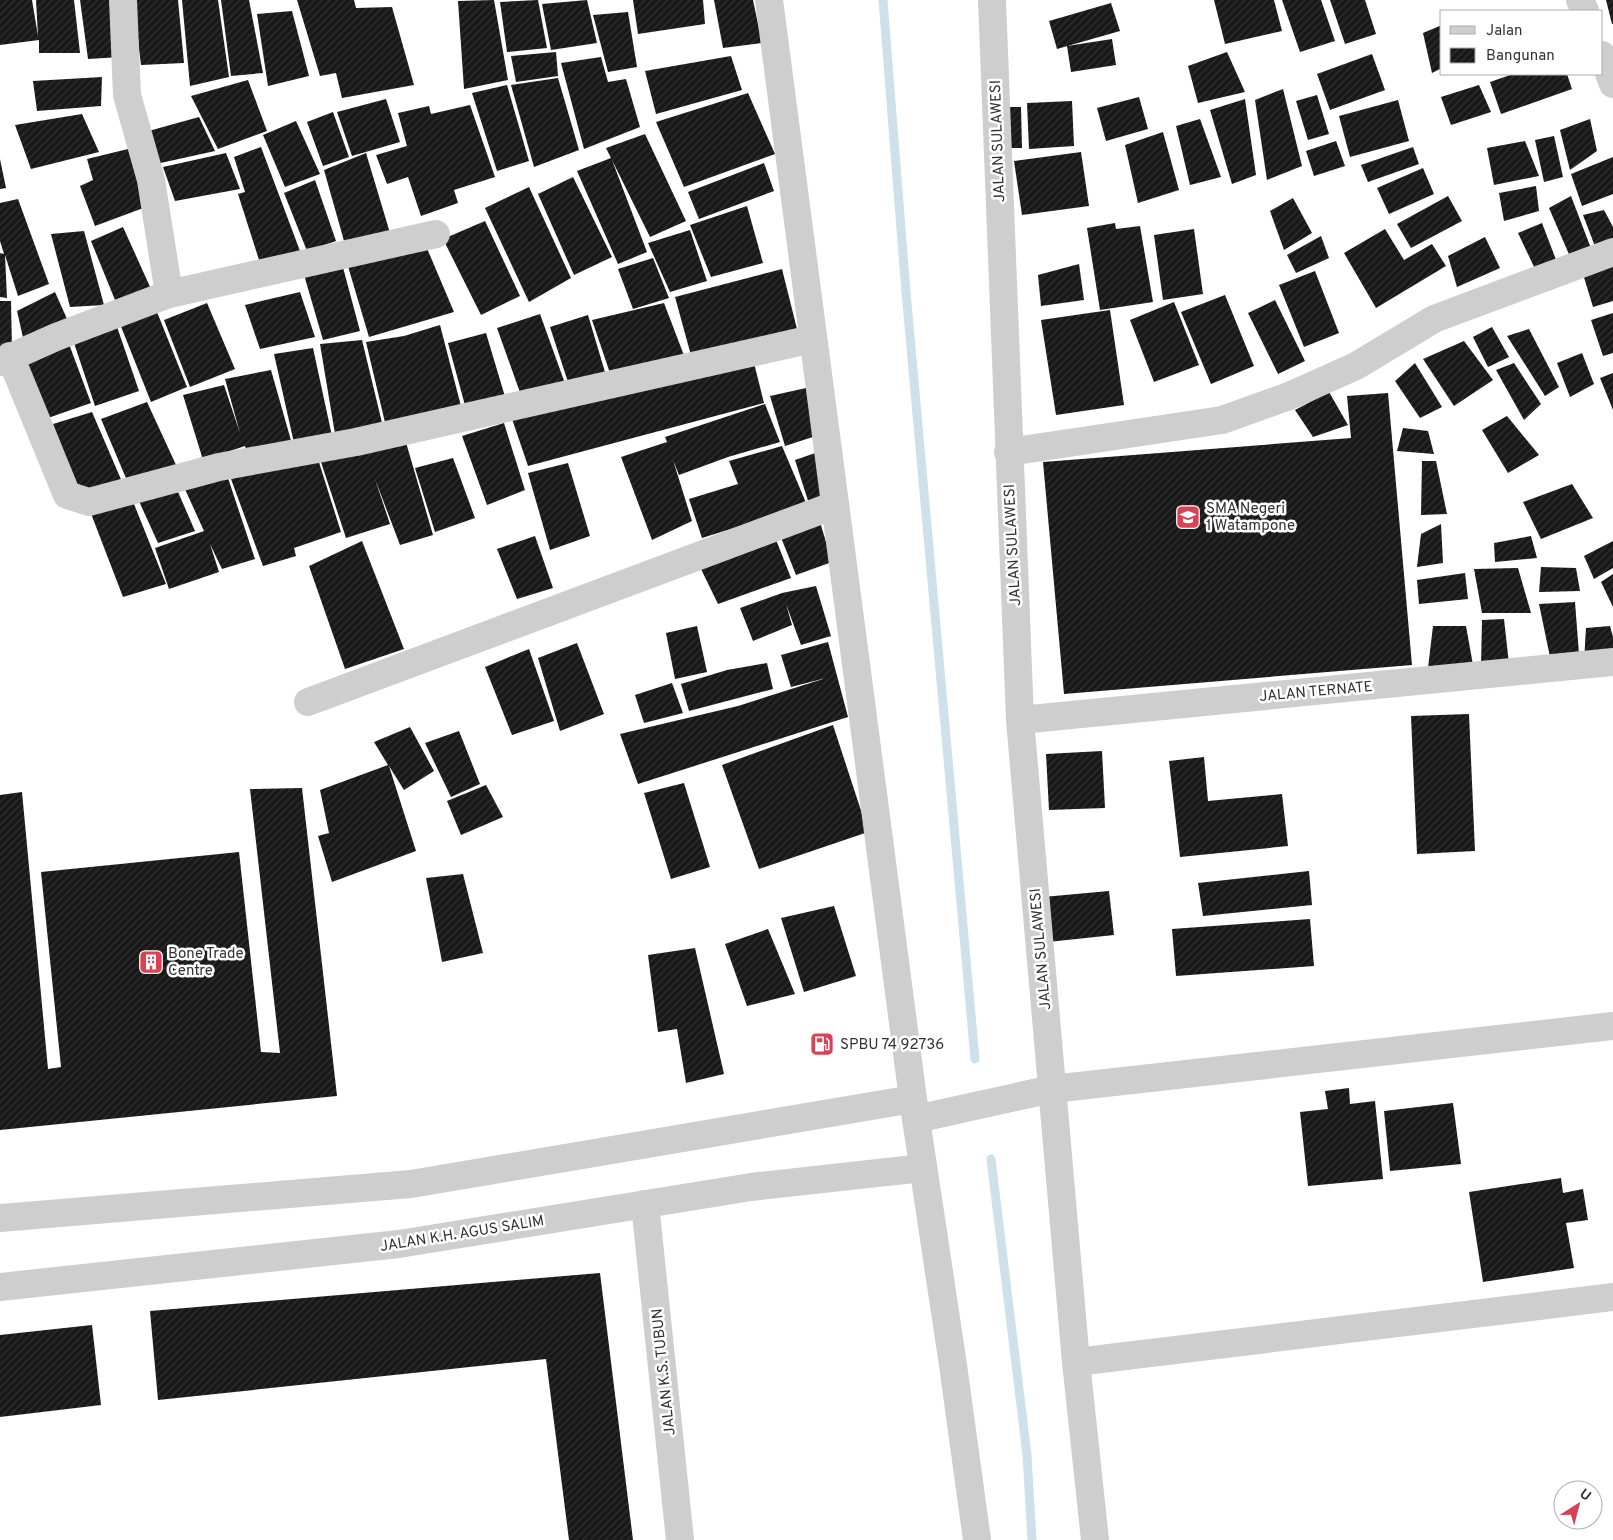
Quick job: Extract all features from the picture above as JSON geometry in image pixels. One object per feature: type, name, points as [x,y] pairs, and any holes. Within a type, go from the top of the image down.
[{"type":"street","points":[[123,0],[127,95],[151,180],[169,294]]},
{"type":"street","points":[[769,0],[914,1109],[953,1365],[977,1540]]},
{"type":"street","name":"JALAN SULAWESI","points":[[992,0],[1008,452],[1020,720],[1076,1362],[1095,1540]]},
{"type":"street","points":[[1603,58],[1613,84]]},
{"type":"street","points":[[436,234],[169,294],[5,359],[67,495],[89,502],[219,467],[356,442],[812,339]]},
{"type":"street","points":[[1008,452],[1222,420],[1289,396],[1356,366],[1434,320],[1613,252]]},
{"type":"street","points":[[308,702],[835,505]]},
{"type":"street","name":"JALAN TERNATE","points":[[1020,720],[1613,662]]},
{"type":"street","points":[[0,1218],[411,1184],[914,1109],[964,1108],[1052,1089],[1613,1026]]},
{"type":"street","name":"JALAN K.H. AGUS SALIM","points":[[0,1287],[399,1244],[751,1188],[923,1168]]},
{"type":"street","name":"JALAN K.S. TUBUN","points":[[645,1204],[680,1540]]},
{"type":"street","points":[[1076,1362],[1613,1297]]},
{"type":"building","points":[[0,0],[32,0],[38,36],[36,0],[74,0],[80,53],[39,53],[39,40],[0,45]]},
{"type":"building","points":[[80,0],[116,0],[121,57],[88,59]]},
{"type":"building","points":[[133,0],[178,0],[184,63],[141,65]]},
{"type":"building","points":[[182,0],[218,0],[229,77],[190,86]]},
{"type":"building","points":[[221,0],[249,0],[263,73],[231,76]]},
{"type":"building","points":[[297,0],[354,0],[356,8],[392,7],[414,85],[342,98],[336,73],[320,76]]},
{"type":"building","points":[[494,0],[508,80],[464,89],[458,1]]},
{"type":"building","points":[[538,0],[547,48],[507,52],[500,2]]},
{"type":"building","points":[[587,0],[597,43],[551,50],[542,4]]},
{"type":"building","points":[[633,0],[703,0],[705,24],[638,34]]},
{"type":"building","points":[[714,0],[753,0],[762,43],[723,48]]},
{"type":"building","points":[[1214,0],[1274,0],[1282,31],[1225,44]]},
{"type":"building","points":[[1282,0],[1321,0],[1335,41],[1300,52]]},
{"type":"building","points":[[1330,0],[1365,0],[1376,34],[1345,44]]},
{"type":"building","points":[[1606,0],[1613,0],[1613,24],[1612,24]]},
{"type":"building","points":[[1111,3],[1120,31],[1057,49],[1049,21]]},
{"type":"building","points":[[292,11],[309,76],[268,86],[257,14]]},
{"type":"building","points":[[628,12],[637,67],[608,72],[593,15]]},
{"type":"building","points":[[1440,26],[1440,69],[1432,73],[1423,33]]},
{"type":"building","points":[[1112,39],[1116,65],[1071,72],[1067,46]]},
{"type":"building","points":[[556,52],[558,76],[516,82],[511,56]]},
{"type":"building","points":[[1227,52],[1245,92],[1198,103],[1188,66]]},
{"type":"building","points":[[1372,54],[1385,90],[1330,110],[1317,74]]},
{"type":"building","points":[[731,56],[742,90],[656,114],[645,71]]},
{"type":"building","points":[[601,57],[608,82],[626,79],[640,127],[584,149],[561,63]]},
{"type":"building","points":[[1510,75],[1567,75],[1572,89],[1501,114],[1490,82]]},
{"type":"building","points":[[102,77],[101,106],[37,111],[33,81]]},
{"type":"building","points":[[558,78],[579,150],[534,167],[511,85]]},
{"type":"building","points":[[248,80],[267,131],[218,149],[191,96]]},
{"type":"building","points":[[507,85],[529,161],[497,171],[472,93]]},
{"type":"building","points":[[1479,85],[1491,112],[1451,125],[1441,97]]},
{"type":"building","points":[[1283,89],[1302,166],[1267,180],[1255,100]]},
{"type":"building","points":[[748,93],[775,154],[684,187],[656,122]]},
{"type":"building","points":[[1317,95],[1329,134],[1308,140],[1296,101]]},
{"type":"building","points":[[1139,97],[1148,129],[1106,141],[1097,108]]},
{"type":"building","points":[[386,99],[400,142],[352,156],[337,112]]},
{"type":"building","points":[[1245,99],[1256,175],[1232,184],[1210,110]]},
{"type":"building","points":[[1398,100],[1409,141],[1350,157],[1339,116]]},
{"type":"building","points":[[1072,101],[1074,146],[1029,149],[1027,103]]},
{"type":"building","points":[[470,105],[495,177],[454,190],[458,203],[421,216],[408,177],[387,184],[376,155],[407,146],[398,113],[429,106],[431,114]]},
{"type":"building","points":[[1003,107],[1021,107],[1022,148],[1004,148]]},
{"type":"building","points":[[333,112],[349,157],[323,166],[307,122]]},
{"type":"building","points":[[82,114],[99,152],[31,169],[15,125]]},
{"type":"building","points":[[199,117],[215,151],[156,164],[145,132]]},
{"type":"building","points":[[1200,119],[1221,177],[1190,185],[1176,126]]},
{"type":"building","points":[[1590,119],[1597,151],[1570,170],[1560,130]]},
{"type":"building","points":[[296,121],[320,174],[285,187],[263,135]]},
{"type":"building","points":[[1163,132],[1179,190],[1138,203],[1125,145]]},
{"type":"building","points":[[645,134],[686,221],[650,237],[612,160],[647,252],[618,264],[577,171],[611,158],[606,148]]},
{"type":"building","points":[[1554,136],[1563,177],[1544,182],[1535,140]]},
{"type":"building","points":[[1336,141],[1345,166],[1314,176],[1306,151]]},
{"type":"building","points":[[1525,141],[1539,176],[1494,185],[1487,148]]},
{"type":"building","points":[[261,147],[300,251],[260,263],[238,194],[245,192],[234,157]]},
{"type":"building","points":[[1413,147],[1419,164],[1368,182],[1361,165]]},
{"type":"building","points":[[132,148],[146,207],[95,226],[80,186],[93,180],[87,159]]},
{"type":"building","points":[[1081,152],[1089,206],[1022,215],[1014,161]]},
{"type":"building","points":[[226,153],[240,189],[175,201],[163,167]]},
{"type":"building","points":[[366,153],[390,233],[346,248],[324,170]]},
{"type":"building","points":[[1613,157],[1613,194],[1582,206],[1571,174]]},
{"type":"building","points":[[0,159],[6,188],[0,189]]},
{"type":"building","points":[[764,163],[774,191],[699,219],[688,192]]},
{"type":"building","points":[[1423,168],[1434,194],[1389,214],[1377,188]]},
{"type":"building","points":[[573,177],[612,257],[574,275],[538,194]]},
{"type":"building","points":[[315,180],[336,241],[307,251],[284,193]]},
{"type":"building","points":[[1536,186],[1539,211],[1504,221],[1499,193]]},
{"type":"building","points":[[529,187],[571,278],[529,302],[485,208]]},
{"type":"building","points":[[1448,196],[1462,221],[1411,248],[1397,224]]},
{"type":"building","points":[[1571,196],[1592,251],[1571,259],[1549,208]]},
{"type":"building","points":[[1293,198],[1312,233],[1284,250],[1270,211]]},
{"type":"building","points":[[18,199],[49,284],[18,296],[5,255],[7,298],[0,297],[0,253],[4,254],[0,241],[0,203]]},
{"type":"building","points":[[747,206],[763,263],[711,277],[690,225]]},
{"type":"building","points":[[1604,210],[1613,227],[1613,238],[1596,249],[1583,215]]},
{"type":"building","points":[[485,221],[520,296],[481,315],[443,239]]},
{"type":"building","points":[[1115,223],[1116,229],[1140,226],[1153,302],[1100,310],[1087,228]]},
{"type":"building","points":[[1542,223],[1558,265],[1536,271],[1518,233]]},
{"type":"building","points":[[123,227],[151,289],[117,305],[91,241]]},
{"type":"building","points":[[1194,229],[1203,294],[1163,300],[1154,235]]},
{"type":"building","points":[[1385,229],[1404,260],[1432,244],[1446,266],[1376,308],[1344,253]]},
{"type":"building","points":[[690,230],[707,281],[670,292],[648,243]]},
{"type":"building","points":[[84,231],[104,305],[70,307],[51,234]]},
{"type":"building","points":[[1321,236],[1329,258],[1296,273],[1287,255]]},
{"type":"building","points":[[1485,237],[1500,268],[1457,287],[1448,256]]},
{"type":"building","points":[[426,246],[454,312],[369,337],[347,263]]},
{"type":"building","points":[[653,258],[669,298],[633,309],[618,269]]},
{"type":"building","points":[[341,260],[360,331],[323,340],[302,268]]},
{"type":"building","points":[[1079,264],[1084,300],[1041,306],[1038,275]]},
{"type":"building","points":[[1613,266],[1613,301],[1593,307],[1583,274]]},
{"type":"building","points":[[782,269],[798,333],[692,359],[675,297]]},
{"type":"building","points":[[1315,271],[1339,333],[1304,347],[1279,285]]},
{"type":"building","points":[[55,292],[68,321],[24,342],[17,311]]},
{"type":"building","points":[[300,292],[315,337],[260,349],[245,305]]},
{"type":"building","points":[[1225,295],[1254,366],[1211,384],[1181,312]]},
{"type":"building","points":[[1275,300],[1305,361],[1278,374],[1248,313]]},
{"type":"building","points":[[0,301],[11,301],[12,351],[0,351]]},
{"type":"building","points":[[1174,302],[1199,365],[1154,382],[1130,320]]},
{"type":"building","points":[[207,303],[235,369],[190,387],[164,320]]},
{"type":"building","points":[[664,303],[685,358],[612,379],[592,320]]},
{"type":"building","points":[[1110,310],[1124,405],[1056,415],[1041,320]]},
{"type":"building","points":[[157,312],[187,387],[151,402],[120,324]]},
{"type":"building","points":[[1613,313],[1613,353],[1603,356],[1591,320]]},
{"type":"building","points":[[540,314],[567,389],[522,398],[497,328]]},
{"type":"building","points":[[588,315],[605,372],[568,382],[550,327]]},
{"type":"building","points":[[115,321],[139,391],[95,406],[72,337]]},
{"type":"building","points":[[440,325],[462,410],[387,431],[366,342],[404,336]]},
{"type":"building","points":[[1492,327],[1509,357],[1488,367],[1473,337]]},
{"type":"building","points":[[1529,329],[1559,387],[1545,396],[1507,336]]},
{"type":"building","points":[[486,333],[506,400],[466,409],[448,343]]},
{"type":"building","points":[[66,336],[91,403],[45,419],[20,357]]},
{"type":"building","points":[[362,340],[384,431],[336,440],[320,344]]},
{"type":"building","points":[[1464,341],[1493,380],[1454,406],[1423,359]]},
{"type":"building","points":[[313,348],[332,436],[294,443],[274,354]]},
{"type":"building","points":[[1582,353],[1594,384],[1570,397],[1557,363]]},
{"type":"building","points":[[752,355],[764,403],[528,466],[510,413]]},
{"type":"building","points":[[1415,363],[1442,407],[1420,418],[1395,381]]},
{"type":"building","points":[[1514,363],[1541,404],[1524,420],[1496,370]]},
{"type":"building","points":[[271,370],[292,444],[248,456],[245,446],[203,460],[183,395],[224,385],[240,433],[225,379]]},
{"type":"building","points":[[1613,373],[1613,410],[1600,378]]},
{"type":"building","points":[[815,386],[822,434],[785,446],[770,396]]},
{"type":"building","points":[[1329,392],[1348,425],[1313,437],[1295,410]]},
{"type":"building","points":[[1388,393],[1412,665],[1064,694],[1043,462],[1351,438],[1347,396]]},
{"type":"building","points":[[147,402],[177,467],[131,490],[101,419]]},
{"type":"building","points":[[765,404],[780,442],[728,457],[679,475],[673,460],[692,521],[652,540],[621,457],[667,442],[665,437]]},
{"type":"building","points":[[92,412],[123,484],[81,497],[53,424]]},
{"type":"building","points":[[1507,416],[1539,455],[1508,473],[1482,430]]},
{"type":"building","points":[[504,423],[525,490],[487,505],[462,436]]},
{"type":"building","points":[[1403,428],[1428,431],[1434,454],[1397,451]]},
{"type":"building","points":[[405,439],[433,535],[400,545],[375,479],[390,524],[346,538],[319,456]]},
{"type":"building","points":[[782,446],[807,505],[702,538],[689,499],[738,484],[729,461]]},
{"type":"building","points":[[824,450],[831,501],[810,507],[795,460]]},
{"type":"building","points":[[317,456],[341,532],[294,548],[296,556],[263,566],[231,479]]},
{"type":"building","points":[[453,458],[475,518],[435,532],[415,468]]},
{"type":"building","points":[[1422,461],[1436,461],[1447,514],[1421,515]]},
{"type":"building","points":[[568,463],[590,536],[550,550],[528,473]]},
{"type":"building","points":[[227,475],[255,559],[222,569],[210,544],[219,572],[169,589],[155,548],[204,531],[184,487]]},
{"type":"building","points":[[1572,484],[1593,518],[1541,539],[1523,502]]},
{"type":"building","points":[[175,485],[195,531],[158,543],[138,499]]},
{"type":"building","points":[[132,499],[166,584],[123,597],[90,511]]},
{"type":"building","points":[[820,522],[832,562],[796,575],[780,535]]},
{"type":"building","points":[[1441,524],[1443,563],[1417,567],[1421,534]]},
{"type":"building","points":[[535,536],[553,588],[517,599],[497,549]]},
{"type":"building","points":[[1531,536],[1537,558],[1495,562],[1494,543]]},
{"type":"building","points":[[775,537],[791,578],[718,604],[699,565]]},
{"type":"building","points":[[362,541],[404,649],[345,669],[309,566]]},
{"type":"building","points":[[1613,541],[1613,568],[1594,579],[1584,556]]},
{"type":"building","points":[[1541,567],[1576,568],[1580,591],[1539,592]]},
{"type":"building","points":[[1518,568],[1531,613],[1482,613],[1474,569]]},
{"type":"building","points":[[1465,573],[1468,599],[1419,604],[1417,580]]},
{"type":"building","points":[[1613,574],[1613,607],[1601,582]]},
{"type":"building","points":[[816,586],[831,636],[801,645],[786,604],[792,625],[753,641],[740,608],[782,593]]},
{"type":"building","points":[[1575,602],[1579,654],[1550,657],[1539,604]]},
{"type":"building","points":[[1504,619],[1509,664],[1481,666],[1482,620]]},
{"type":"building","points":[[697,626],[707,672],[675,679],[666,633]]},
{"type":"building","points":[[1433,626],[1466,626],[1473,665],[1428,668]]},
{"type":"building","points":[[1610,626],[1613,637],[1613,656],[1584,661],[1586,628]]},
{"type":"building","points":[[828,642],[848,717],[638,784],[620,734],[738,706],[826,678],[791,687],[781,655]]},
{"type":"building","points":[[577,643],[604,714],[560,731],[538,658]]},
{"type":"building","points":[[529,649],[554,721],[512,735],[485,667]]},
{"type":"building","points":[[767,663],[773,689],[689,711],[681,684],[727,670]]},
{"type":"building","points":[[672,683],[683,713],[644,723],[635,695]]},
{"type":"building","points":[[1469,714],[1475,851],[1417,854],[1411,716]]},
{"type":"building","points":[[833,725],[868,832],[759,869],[722,765]]},
{"type":"building","points":[[410,727],[434,771],[404,790],[389,766],[416,851],[332,882],[318,836],[329,833],[320,790],[388,765],[374,742]]},
{"type":"building","points":[[459,731],[480,784],[451,797],[425,743]]},
{"type":"building","points":[[1102,751],[1105,808],[1049,810],[1046,754]]},
{"type":"building","points":[[1204,757],[1208,801],[1282,794],[1288,846],[1180,857],[1169,761]]},
{"type":"building","points":[[684,783],[710,867],[671,879],[644,793]]},
{"type":"building","points":[[486,785],[503,817],[461,835],[447,801]]},
{"type":"building","name":"Bone Trade Centre","points":[[302,788],[337,1096],[0,1130],[0,795],[22,792],[48,1069],[61,1067],[41,872],[239,852],[261,1052],[280,1053],[250,789]]},
{"type":"building","points":[[1309,871],[1312,905],[1203,916],[1198,883]]},
{"type":"building","points":[[463,874],[483,953],[442,962],[426,878]]},
{"type":"building","points":[[1109,891],[1114,935],[1048,942],[1043,897]]},
{"type":"building","points":[[834,906],[856,976],[804,992],[781,918]]},
{"type":"building","points":[[1310,919],[1314,966],[1176,976],[1172,929]]},
{"type":"building","points":[[768,929],[795,994],[747,1006],[725,944]]},
{"type":"building","points":[[695,948],[724,1074],[686,1083],[677,1029],[658,1032],[648,955]]},
{"type":"building","points":[[1349,1088],[1350,1104],[1375,1101],[1383,1179],[1308,1186],[1300,1112],[1328,1109],[1325,1091]]},
{"type":"building","points":[[1453,1103],[1461,1164],[1390,1171],[1384,1111]]},
{"type":"building","points":[[1561,1178],[1563,1193],[1583,1189],[1588,1220],[1566,1223],[1574,1268],[1483,1282],[1469,1192]]},
{"type":"building","points":[[600,1273],[633,1540],[569,1540],[546,1359],[158,1400],[150,1311]]},
{"type":"building","points":[[92,1325],[101,1405],[0,1417],[0,1335]]},
{"type":"waterway","points":[[883,0],[906,292],[975,1059]]},
{"type":"waterway","points":[[991,1159],[1027,1455],[1032,1540]]},
{"type":"place","name":"SMA Negeri 1 Watampone","points":[[1188,517]]},
{"type":"place","name":"Bone Trade Centre","points":[[151,962]]},
{"type":"place","name":"SPBU 74 92736","points":[[822,1044]]}]
